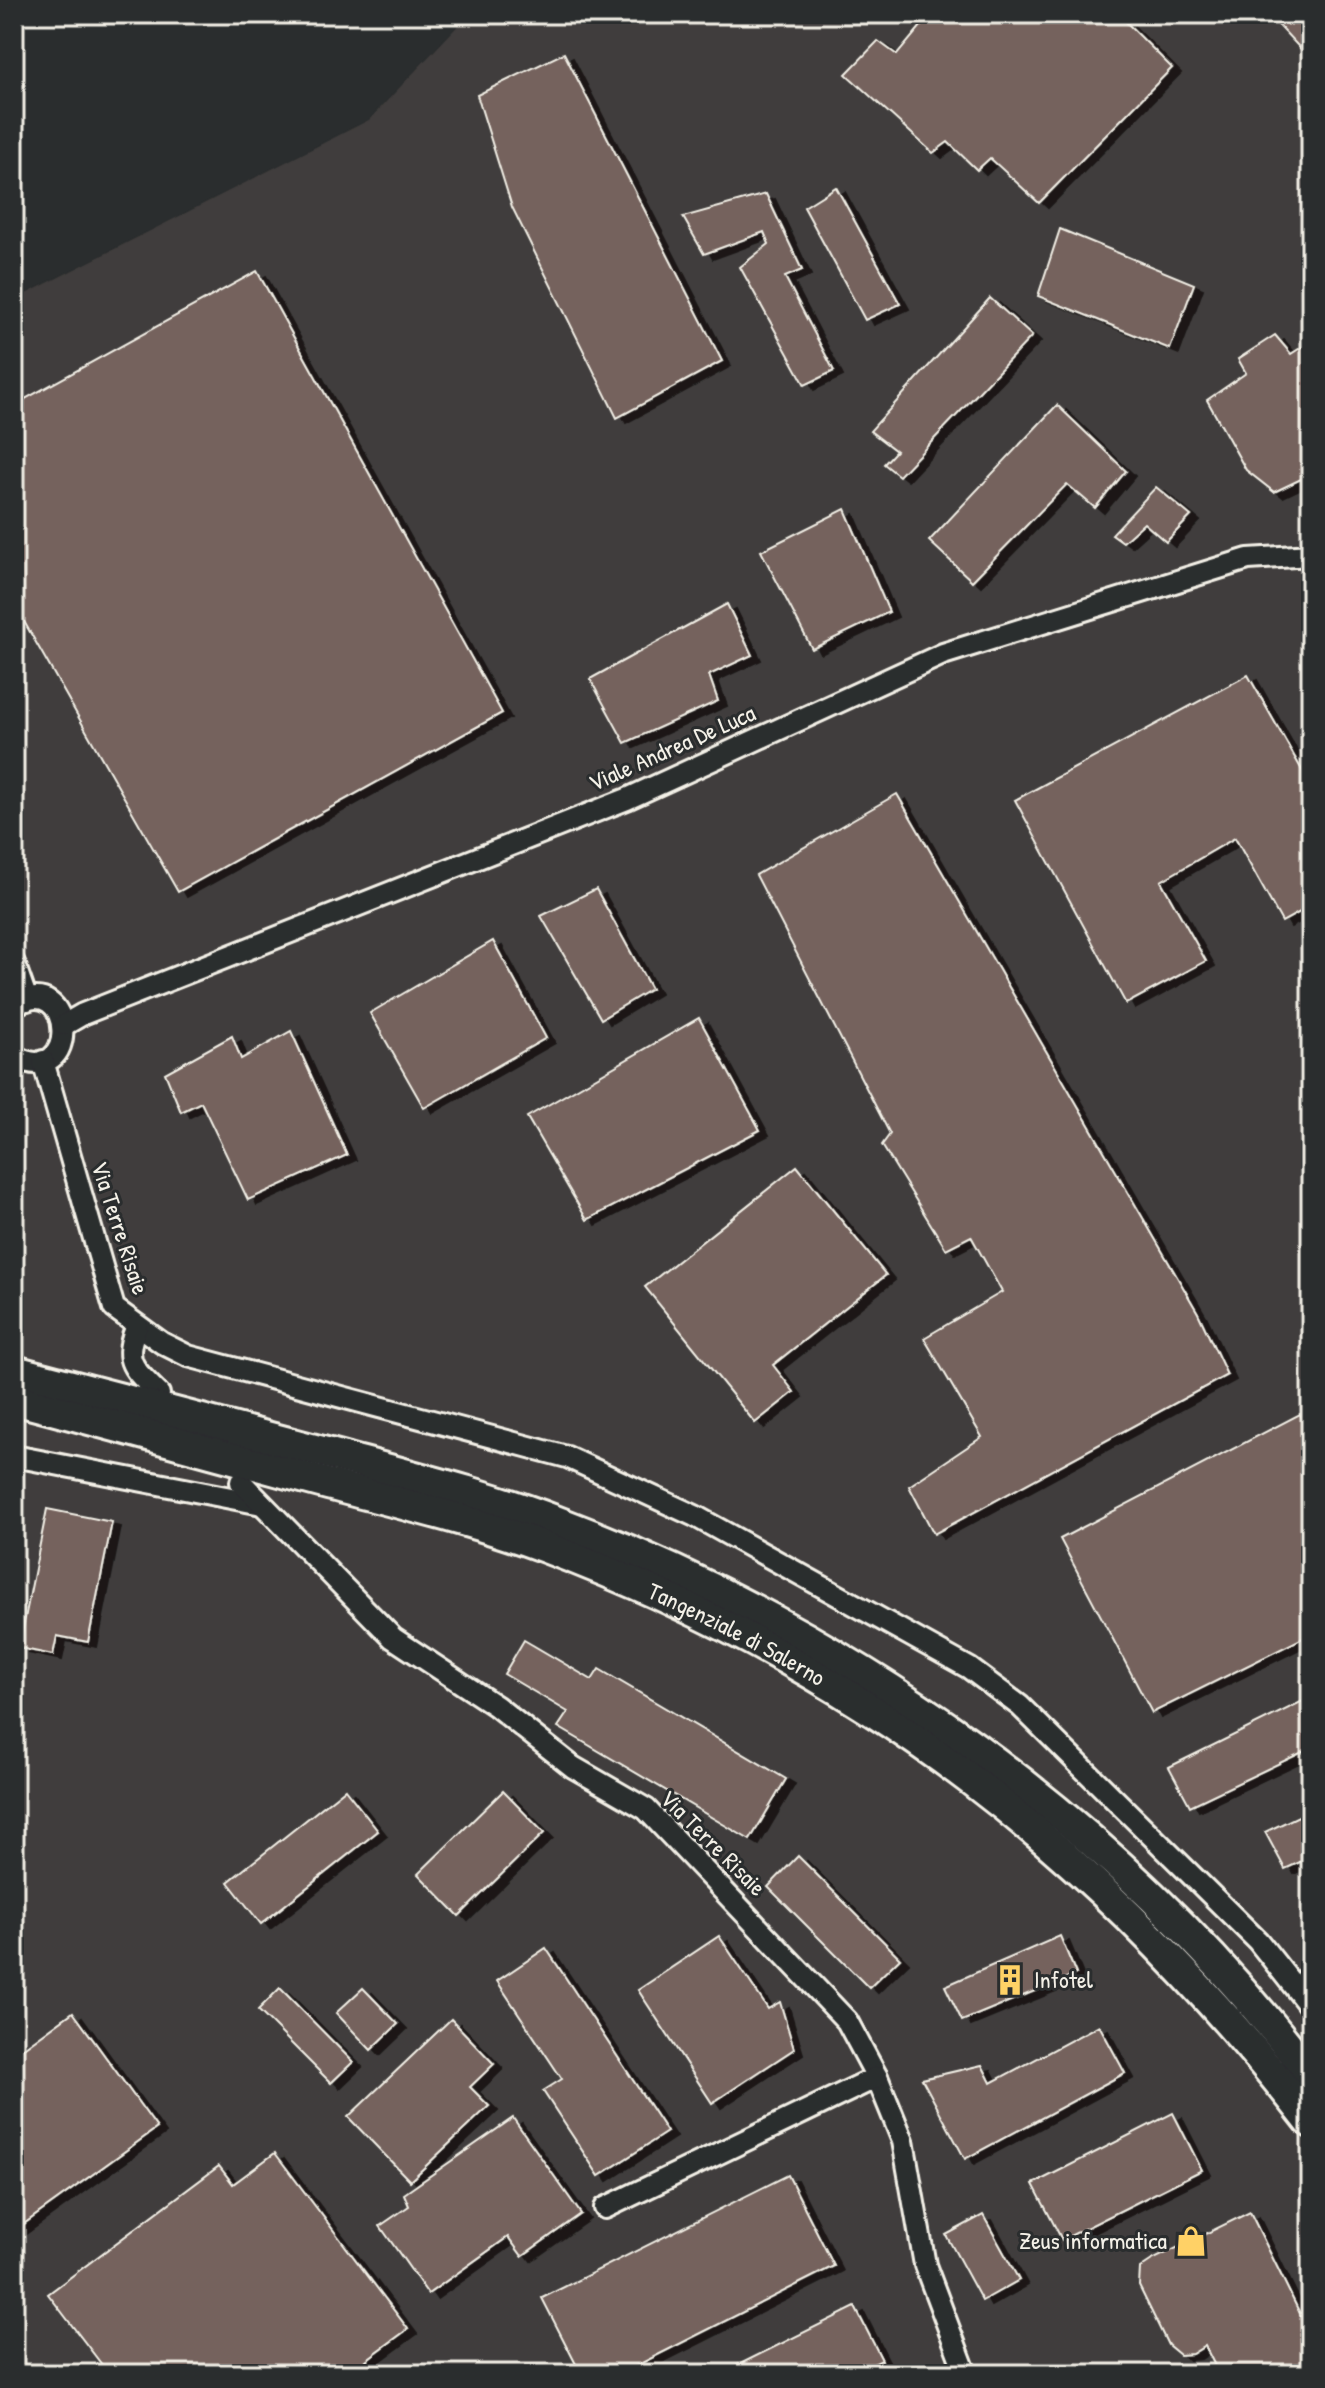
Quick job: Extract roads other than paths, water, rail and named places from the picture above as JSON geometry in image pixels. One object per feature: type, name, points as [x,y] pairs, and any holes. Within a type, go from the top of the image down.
[{"type":"highway","name":"Tangenziale di Salerno","points":[[14,1371],[497,1501],[654,1562],[774,1620],[902,1697],[1014,1776],[1095,1844],[1197,1943],[1311,2076]]},
{"type":"highway","name":"Tangenziale di Salerno","points":[[14,1399],[501,1532],[649,1590],[773,1651],[893,1723],[964,1773],[1076,1864],[1179,1964],[1241,2033],[1311,2122]]},
{"type":"street","name":"Viale Andrea De Luca","points":[[64,1025],[83,1014],[627,799],[943,654],[1248,559],[1311,555]]},
{"type":"street","points":[[14,963],[21,1003],[37,999],[55,1008],[65,1034],[58,1051],[43,1061],[33,1062],[14,1056]]},
{"type":"street","name":"Via Terre Risaie","points":[[43,1061],[114,1308],[137,1326],[128,1352],[134,1369],[159,1394]]},
{"type":"street","points":[[137,1326],[188,1356],[567,1457],[695,1516],[969,1668],[1020,1706],[1258,1941],[1311,2008]]},
{"type":"street","points":[[14,1456],[262,1504]]},
{"type":"street","name":"Via Terre Risaie","points":[[241,1482],[393,1638],[496,1706],[573,1767],[646,1809],[847,2021],[877,2077],[903,2141],[925,2265],[966,2374]]},
{"type":"street","points":[[605,2208],[877,2077]]},
{"type":"place","name":"Infotel","points":[[1010,1980]]},
{"type":"place","name":"Zeus informatica","points":[[1191,2241]]}]
